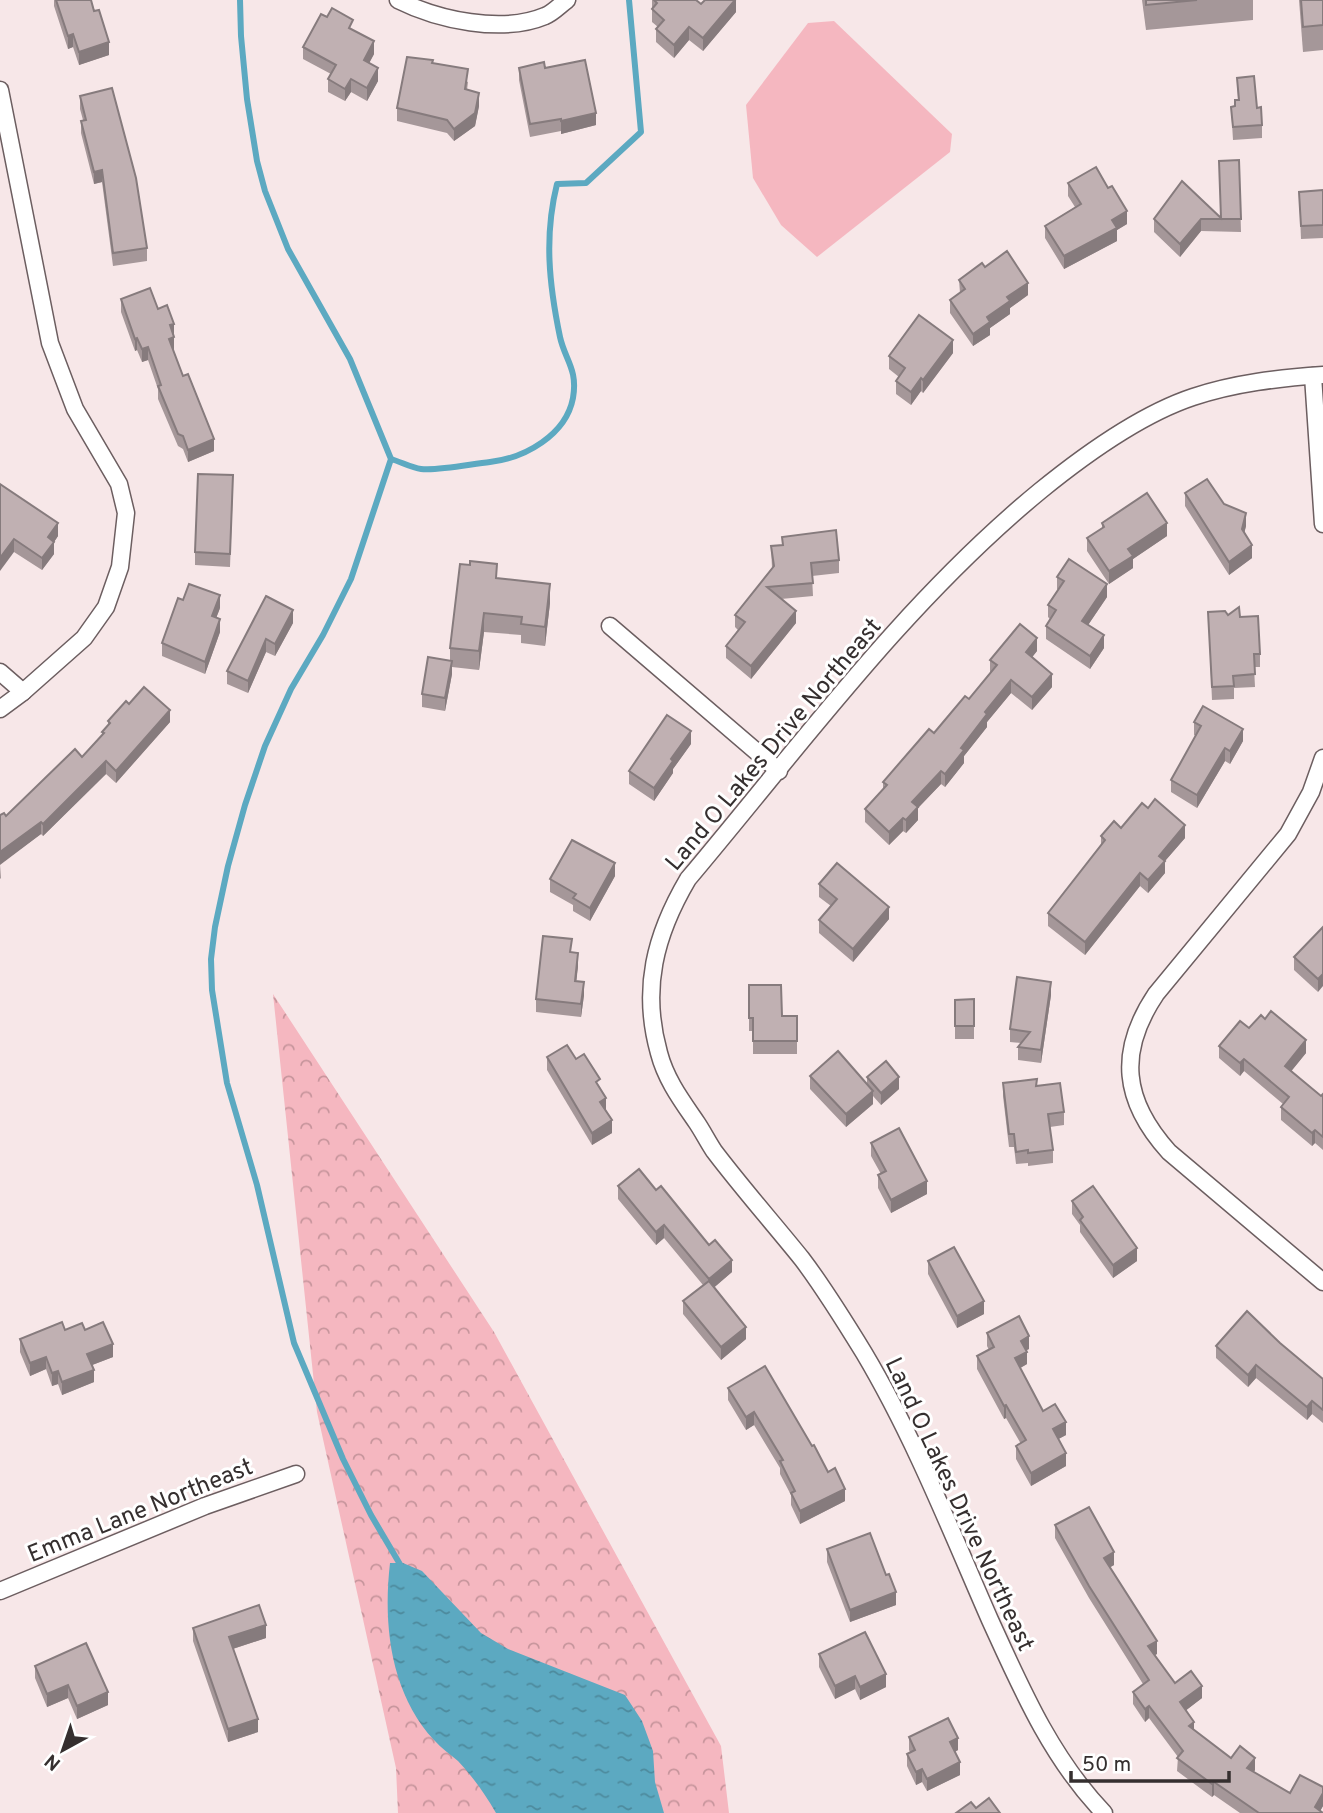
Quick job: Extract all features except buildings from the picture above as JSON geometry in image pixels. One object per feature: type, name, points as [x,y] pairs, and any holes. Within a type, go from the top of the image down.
[{"type":"street","points":[[398,0],[422,12],[472,23],[529,20],[547,16],[567,0]]},
{"type":"street","points":[[0,90],[50,343],[75,410],[119,484],[126,513],[120,567],[106,607],[84,638],[0,709]]},
{"type":"street","points":[[1318,375],[1323,524]]},
{"type":"street","name":"Land O Lakes Drive Northeast","points":[[1104,1813],[1089,1798],[1060,1759],[1027,1701],[914,1448],[864,1354],[804,1262],[712,1149],[675,1093],[659,1054],[651,1014],[652,972],[660,935],[672,906],[688,879],[895,632],[939,583],[1000,524],[1072,465],[1131,426],[1191,397],[1248,382],[1318,375]]},
{"type":"street","points":[[610,626],[779,771]]},
{"type":"street","points":[[0,672],[23,692]]},
{"type":"street","points":[[1323,758],[1311,792],[1287,834],[1143,1012],[1134,1034],[1130,1059],[1134,1095],[1150,1132],[1169,1152],[1323,1282]]},
{"type":"street","name":"Emma Lane Northeast","points":[[0,1591],[205,1506],[296,1474]]},
{"type":"green space","points":[[834,21],[952,134],[950,152],[817,257],[781,225],[753,178],[746,105],[808,23]]},
{"type":"green space","points":[[273,994],[494,1332],[721,1746],[729,1813],[398,1813],[396,1768],[317,1412]]},
{"type":"water","points":[[390,1563],[403,1563],[422,1571],[481,1633],[508,1649],[625,1695],[642,1721],[653,1751],[655,1782],[664,1813],[496,1813],[469,1773],[434,1740],[419,1721],[408,1701],[399,1679],[389,1633]]},
{"type":"waterway","points":[[240,0],[247,99],[265,191],[288,249],[350,359],[391,459],[351,579],[323,635],[291,689],[265,746],[245,805],[215,927],[211,959],[212,990],[227,1083],[257,1185],[294,1343],[343,1459],[401,1566]]},
{"type":"waterway","points":[[391,459],[421,469],[503,460],[517,456],[542,442],[562,423],[569,411],[574,379],[562,345],[553,298],[549,260],[550,222],[557,184],[586,183],[641,132],[629,0]]}]
